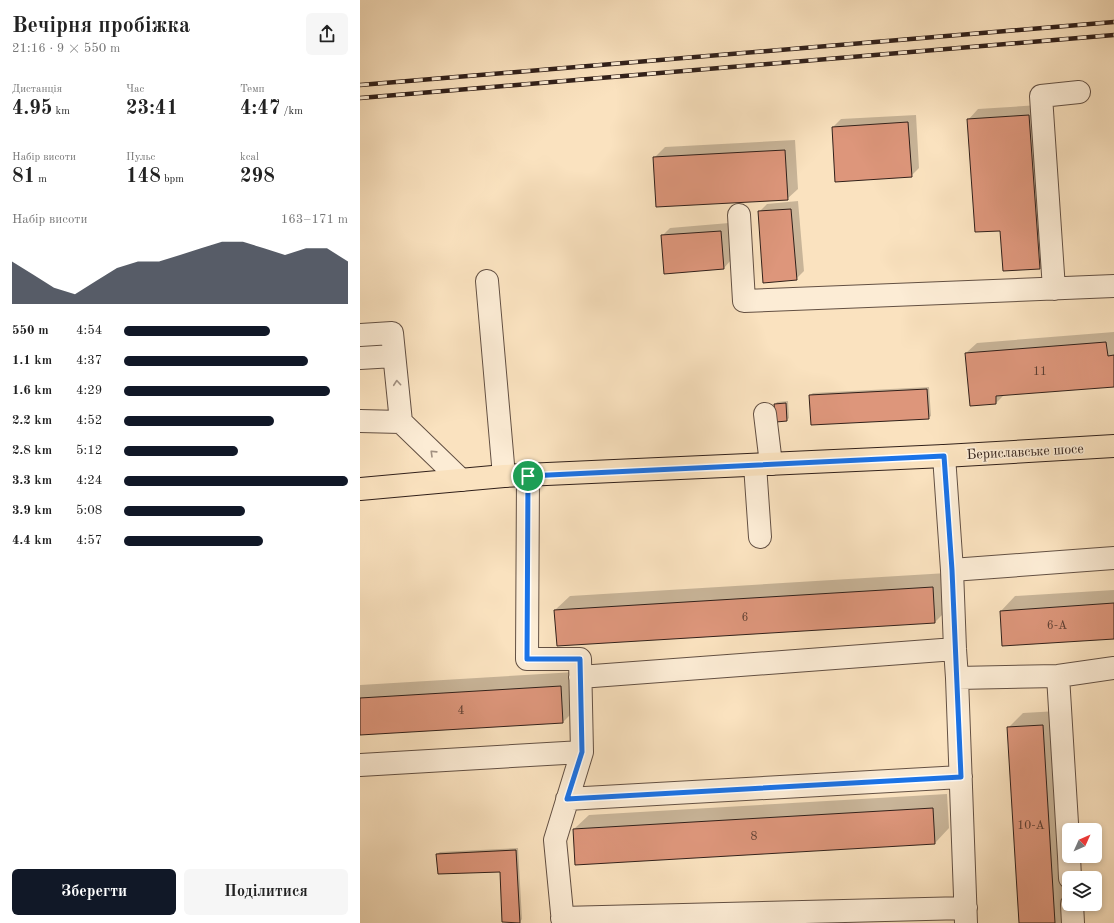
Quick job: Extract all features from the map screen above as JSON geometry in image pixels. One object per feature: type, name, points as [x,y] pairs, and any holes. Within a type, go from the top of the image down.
[{"type":"main road","name":"Бериславське шосе","points":[[360,489],[504,476],[944,456],[1114,446]]},
{"type":"street","points":[[1054,289],[1041,96],[1079,92]]},
{"type":"street","points":[[739,215],[744,301],[1114,286]]},
{"type":"street","points":[[488,281],[504,476]]},
{"type":"street","points":[[360,335],[392,333],[400,422],[461,480]]},
{"type":"street","points":[[360,358],[394,356]]},
{"type":"street","points":[[760,537],[765,414]]},
{"type":"street","points":[[360,421],[400,422]]},
{"type":"street","points":[[528,476],[527,659],[580,659],[582,752],[555,840],[562,921],[966,915],[952,570],[944,456]]},
{"type":"street","points":[[952,570],[1114,558]]},
{"type":"street","points":[[580,677],[955,649]]},
{"type":"street","points":[[957,678],[1058,676],[1114,668]]},
{"type":"street","points":[[1058,676],[1067,823]]},
{"type":"street","points":[[360,765],[582,752]]},
{"type":"street","points":[[567,799],[961,777]]},
{"type":"street","points":[[1072,911],[1073,923]]},
{"type":"building","points":[[1029,115],[1040,269],[1003,271],[1000,231],[975,232],[967,119]]},
{"type":"building","points":[[908,122],[912,177],[835,182],[832,127]]},
{"type":"building","points":[[785,150],[788,200],[656,207],[653,157]]},
{"type":"building","points":[[791,209],[797,280],[763,283],[758,211]]},
{"type":"building","points":[[721,231],[724,269],[664,274],[661,235]]},
{"type":"building","points":[[1106,342],[1108,356],[1114,355],[1114,387],[996,396],[996,404],[970,406],[965,353]]},
{"type":"building","points":[[927,389],[929,419],[811,425],[809,395]]},
{"type":"building","points":[[786,403],[787,421],[776,422],[774,404]]},
{"type":"building","points":[[933,587],[935,623],[557,646],[554,610]]},
{"type":"building","points":[[1114,603],[1114,639],[1002,646],[1000,611]]},
{"type":"building","points":[[561,686],[563,723],[360,735],[360,698]]},
{"type":"building","points":[[1043,725],[1055,923],[1019,923],[1007,727]]},
{"type":"building","points":[[933,808],[935,844],[575,865],[573,829]]},
{"type":"building","points":[[516,850],[520,923],[502,922],[500,872],[438,874],[436,854]]},
{"type":"railway","points":[[360,85],[1114,22]]},
{"type":"railway","points":[[360,98],[1114,35]]},
{"type":"route","points":[[944,456],[952,570],[961,777],[567,799],[582,752],[580,659],[527,659],[528,476],[944,456]]}]
